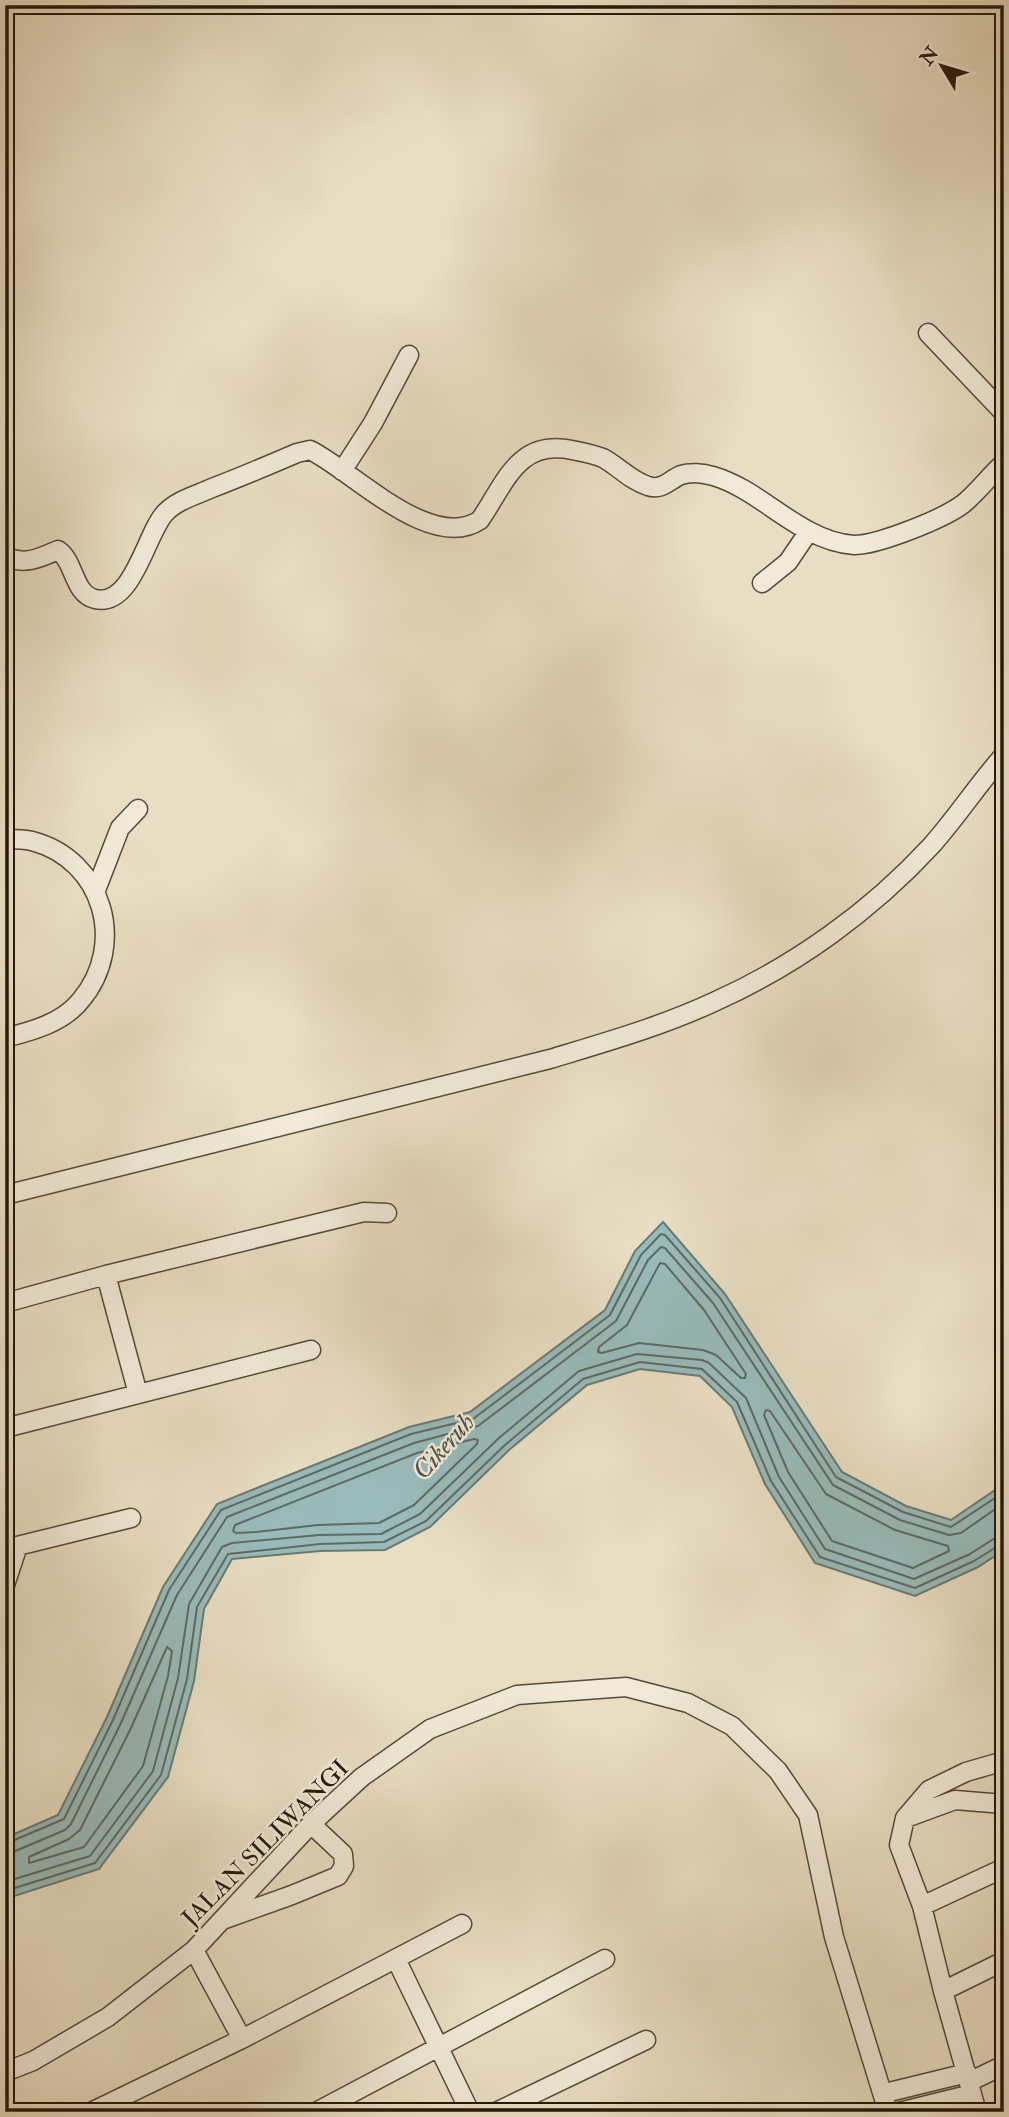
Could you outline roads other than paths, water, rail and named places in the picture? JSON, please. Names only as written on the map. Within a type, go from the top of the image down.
[{"type":"street","points":[[928,333],[1004,413]]},
{"type":"street","points":[[342,471],[373,423],[409,355]]},
{"type":"street","points":[[5,556],[12,560],[34,560],[58,550],[69,563],[80,588],[90,598],[106,599],[115,595],[132,577],[154,530],[166,512],[185,500],[310,450],[368,491],[405,512],[455,529],[470,527],[480,520],[522,459],[536,450],[549,447],[603,458],[652,488],[661,487],[680,475],[711,475],[749,493],[809,531],[832,541],[853,545],[880,539],[949,514],[975,493],[1004,463]]},
{"type":"street","points":[[762,583],[788,562],[809,531]]},
{"type":"street","points":[[5,1195],[550,1059],[633,1033],[714,1003],[765,978],[871,904],[931,845],[1004,755]]},
{"type":"street","points":[[96,890],[120,828],[138,809]]},
{"type":"street","points":[[5,839],[32,841],[57,853],[82,871],[96,890],[106,933],[97,976],[80,1002],[51,1024],[5,1038]]},
{"type":"street","points":[[5,1303],[106,1275],[364,1212],[387,1213]]},
{"type":"street","points":[[106,1275],[138,1394]]},
{"type":"street","points":[[5,1427],[311,1350]]},
{"type":"street","points":[[5,1585],[11,1548],[131,1518]]},
{"type":"street","name":"JALAN SILIWANGI","points":[[5,2072],[33,2062],[108,2017],[194,1950],[311,1824],[362,1777],[430,1729],[517,1695],[626,1687],[688,1703],[732,1726],[778,1771],[808,1815],[834,1937],[888,2112]]},
{"type":"street","points":[[977,2112],[922,1906],[899,1845],[905,1818],[929,1790],[966,1772],[1004,1761]]},
{"type":"street","points":[[905,1818],[954,1800],[1004,1804]]},
{"type":"street","points":[[222,1920],[338,1876],[344,1866],[343,1854],[311,1824]]},
{"type":"street","points":[[922,1906],[1004,1868]]},
{"type":"street","points":[[91,2112],[242,2039],[462,1924]]},
{"type":"street","points":[[194,1950],[242,2039]]},
{"type":"street","points":[[396,1959],[437,2049],[470,2112]]},
{"type":"street","points":[[316,2112],[606,1959]]},
{"type":"street","points":[[943,1991],[1004,1961]]},
{"type":"street","points":[[496,2112],[646,2040]]},
{"type":"street","points":[[899,2112],[969,2083],[1004,2065]]},
{"type":"street","points":[[884,2093],[969,2083]]},
{"type":"water","name":"Cikeruh","points":[[663,1222],[725,1294],[842,1472],[906,1506],[951,1520],[1004,1484],[1004,1550],[978,1567],[915,1596],[815,1563],[765,1484],[732,1407],[700,1376],[640,1369],[587,1385],[509,1450],[430,1527],[385,1550],[320,1551],[232,1559],[204,1609],[194,1681],[168,1777],[99,1869],[5,1899],[5,1838],[58,1815],[107,1717],[163,1587],[217,1504],[409,1427],[470,1412],[605,1310],[635,1251]]}]
